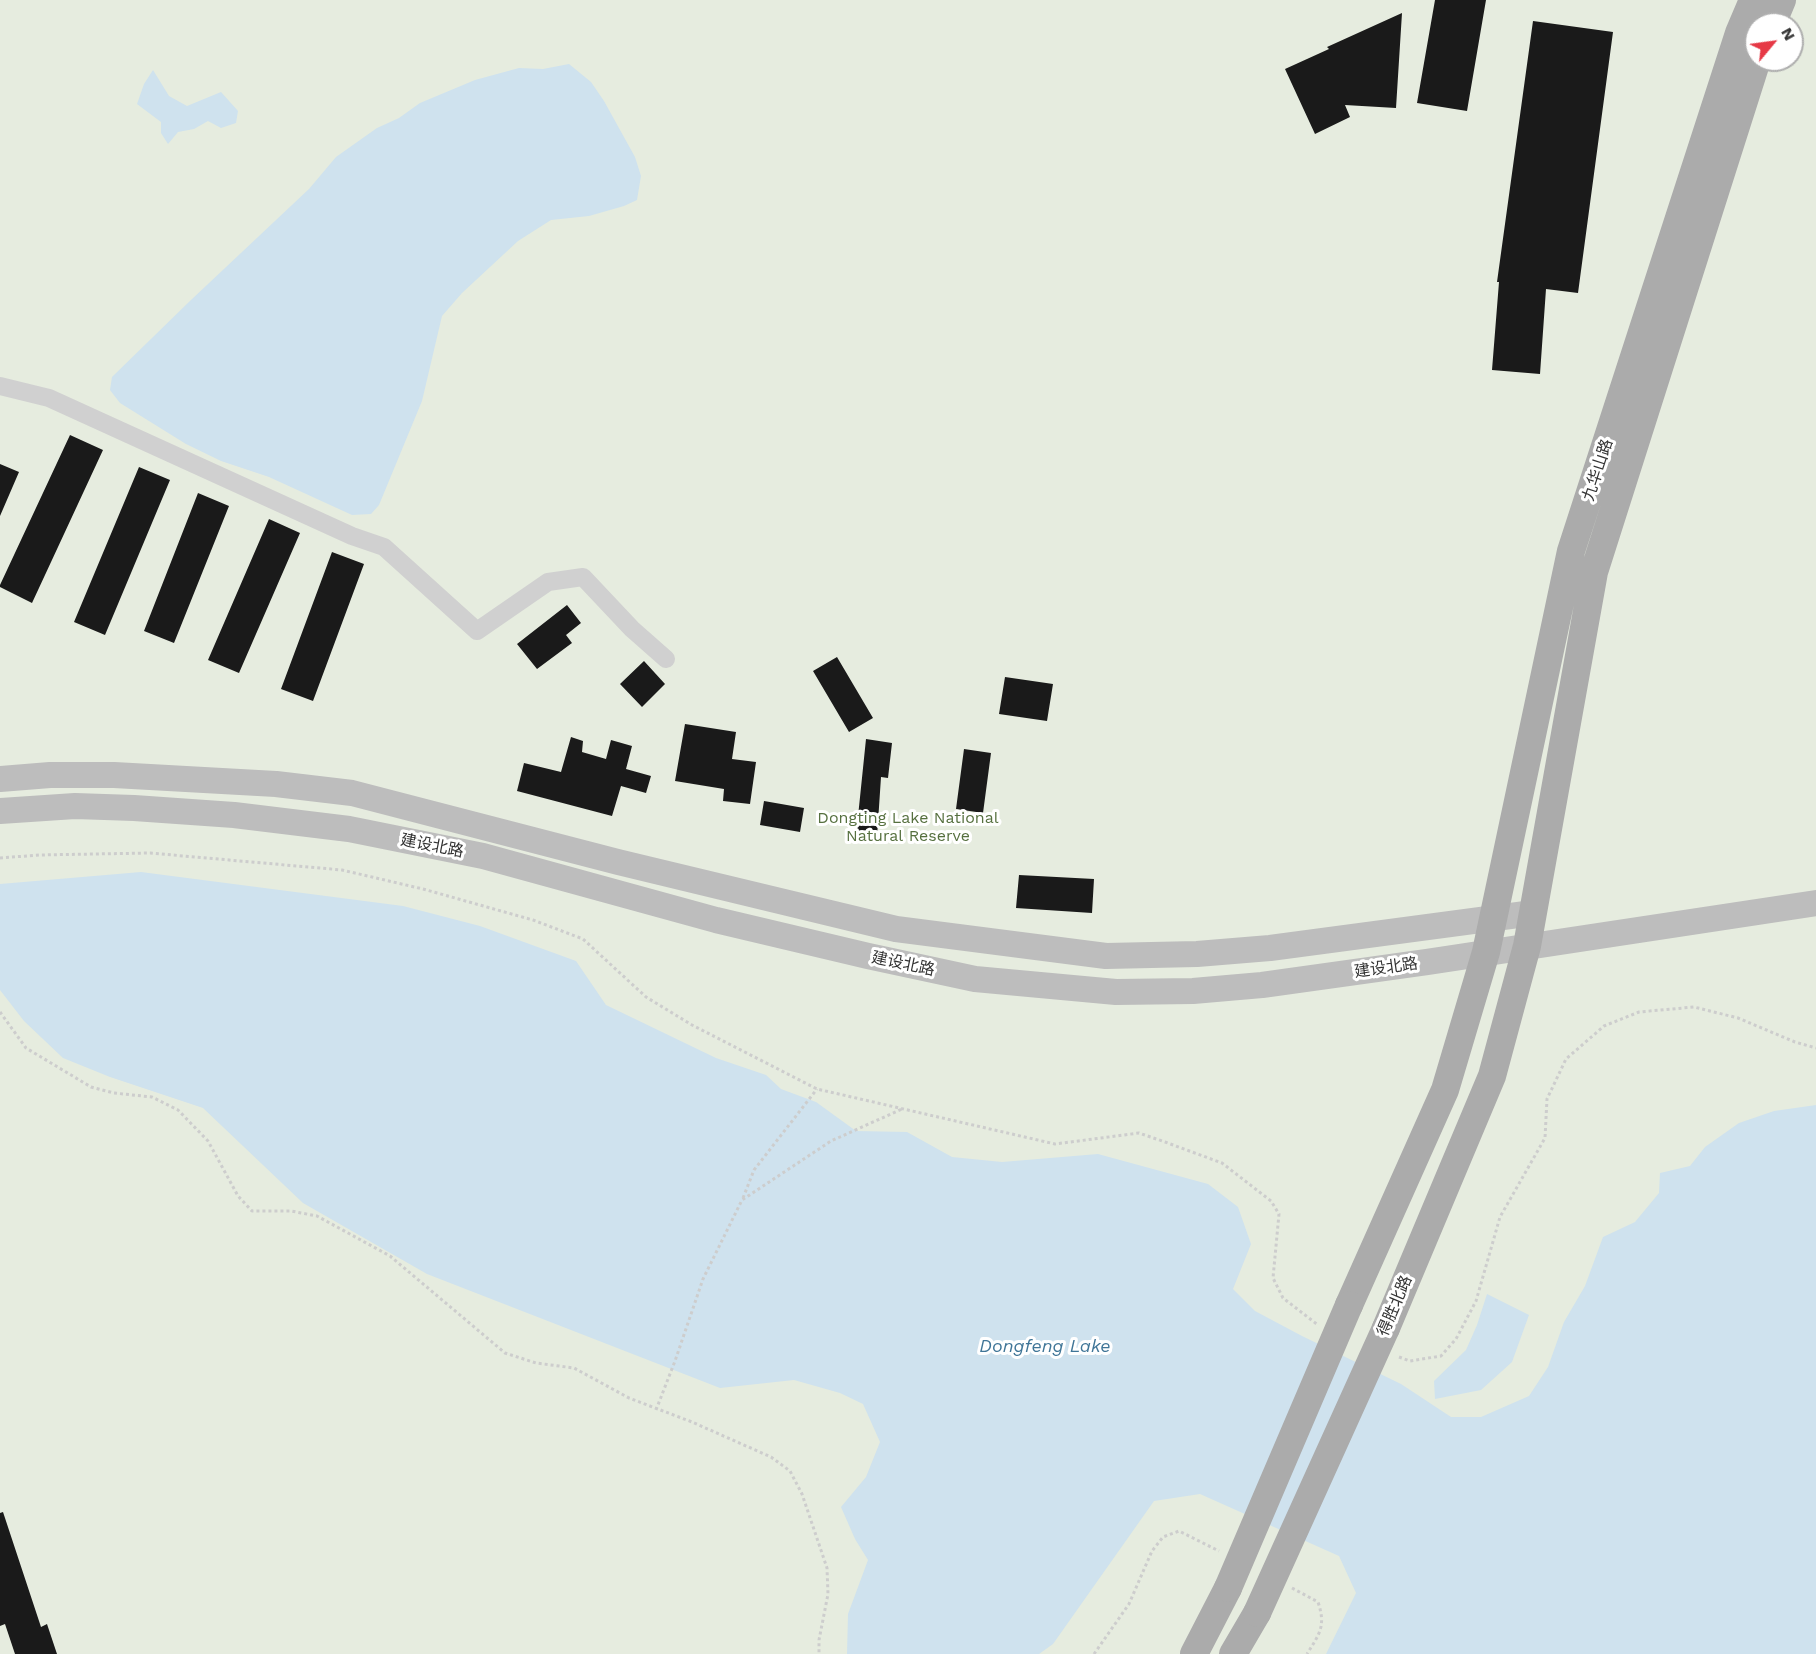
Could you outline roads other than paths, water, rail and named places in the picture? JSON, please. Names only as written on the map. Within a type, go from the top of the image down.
[{"type":"main road","name":"九华山路","points":[[1486,952],[1571,551],[1739,33],[1753,0]]},
{"type":"main road","name":"九华山路","points":[[1527,946],[1594,572],[1753,72]]},
{"type":"main road","points":[[0,779],[114,775],[276,784],[352,793],[607,860],[896,929],[1106,956],[1197,954],[1270,948],[1533,913]]},
{"type":"main road","name":"建设北路","points":[[0,811],[75,806],[134,808],[234,815],[348,829],[483,856],[716,920],[868,957],[975,979],[1116,992],[1193,991],[1262,985],[1816,903]]},
{"type":"main road","name":"得胜北路","points":[[1233,1654],[1257,1613],[1388,1340],[1492,1076],[1527,946]]},
{"type":"main road","points":[[1194,1654],[1228,1588],[1349,1305],[1445,1090],[1486,952]]},
{"type":"street","points":[[0,386],[50,398],[352,536],[384,547],[477,631],[548,582],[583,577],[632,629],[666,659]]},
{"type":"water","points":[[569,64],[591,82],[635,157],[641,176],[637,200],[589,216],[551,220],[518,241],[462,293],[442,316],[422,401],[379,505],[371,514],[352,515],[269,477],[221,461],[186,444],[120,403],[110,390],[112,377],[309,189],[336,157],[377,128],[399,118],[420,103],[475,80],[519,68],[543,69]]},
{"type":"water","points":[[153,70],[169,96],[187,106],[221,92],[238,111],[236,123],[221,128],[208,121],[194,129],[178,132],[168,144],[161,133],[161,122],[137,104],[144,84]]},
{"type":"water","name":"Dongfeng Lake","points":[[141,872],[403,906],[480,926],[576,961],[606,1005],[716,1058],[766,1075],[781,1089],[816,1102],[856,1131],[907,1132],[952,1157],[1002,1162],[1098,1154],[1208,1184],[1238,1207],[1251,1244],[1233,1289],[1255,1311],[1401,1384],[1451,1417],[1481,1417],[1529,1396],[1548,1367],[1564,1322],[1585,1286],[1603,1237],[1635,1222],[1659,1193],[1660,1173],[1690,1166],[1705,1147],[1739,1123],[1774,1111],[1816,1105],[1816,1654],[1326,1654],[1356,1593],[1339,1556],[1200,1494],[1154,1501],[1053,1644],[1039,1654],[847,1654],[848,1614],[868,1560],[855,1539],[841,1507],[866,1477],[880,1442],[863,1404],[840,1393],[794,1380],[720,1388],[427,1274],[303,1203],[203,1108],[110,1077],[63,1058],[24,1021],[0,990],[0,884]]},
{"type":"water","points":[[1487,1294],[1529,1315],[1512,1362],[1481,1390],[1435,1399],[1434,1381],[1466,1350]]},
{"type":"park label","name":"Dongting Lake National Natural Reserve","points":[[908,827]]}]
